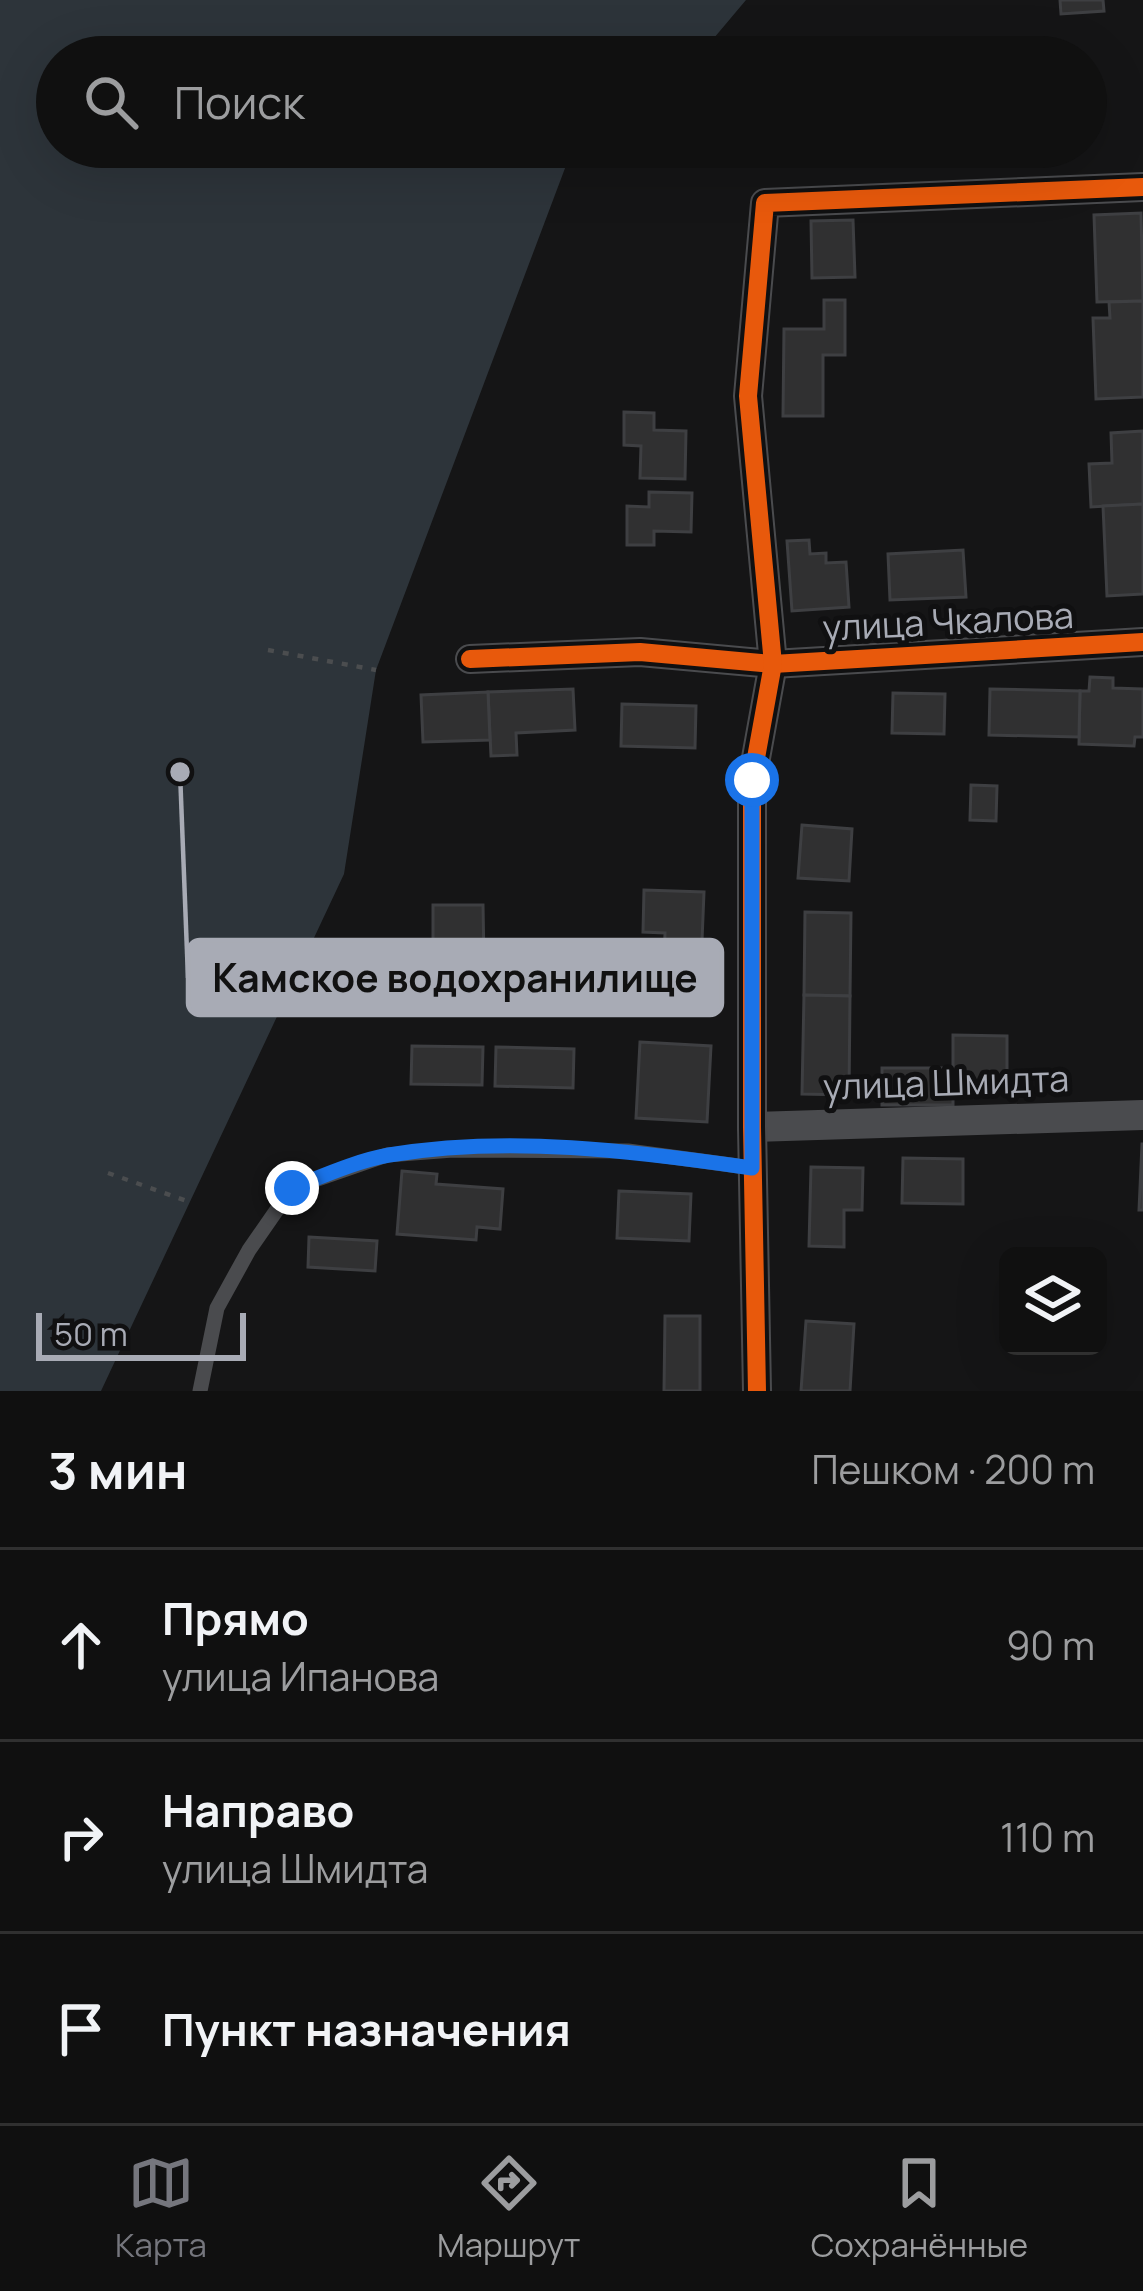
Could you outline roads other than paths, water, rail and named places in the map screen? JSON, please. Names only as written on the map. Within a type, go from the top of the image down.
[{"type":"street","points":[[757,1391],[752,780],[773,664],[748,396],[764,202],[1143,188]]},
{"type":"street","name":"улица Чкалова","points":[[470,659],[640,652],[773,664],[1143,642]]},
{"type":"street","name":"улица Шмидта","points":[[752,1127],[1143,1115]]},
{"type":"lane","points":[[200,1391],[217,1307],[292,1188],[387,1155],[453,1150],[628,1150],[752,1168]]},
{"type":"place","name":"Камское водохранилище","points":[[180,772]]}]
